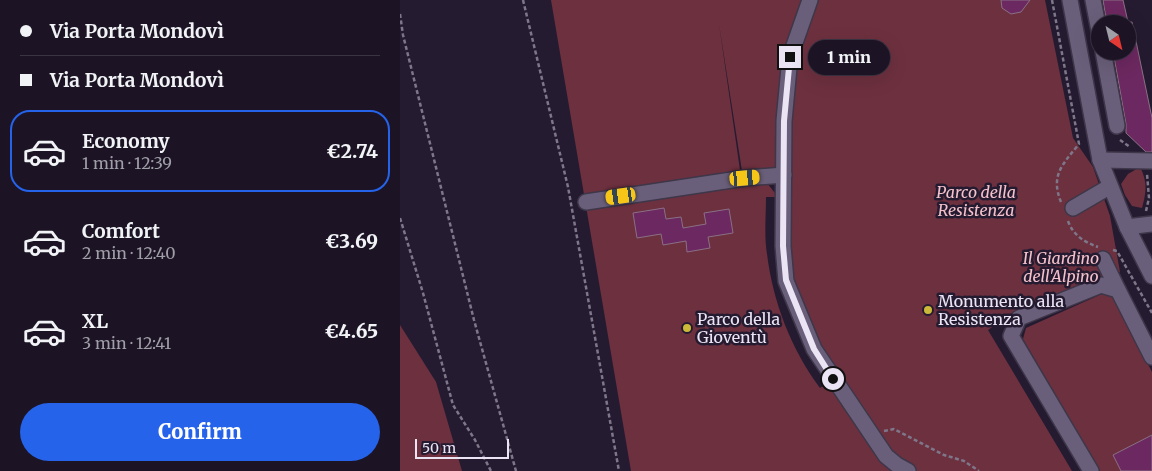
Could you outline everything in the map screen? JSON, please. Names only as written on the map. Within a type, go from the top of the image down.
[{"type":"street","points":[[810,0],[790,57],[784,121],[783,246],[786,280],[814,349],[870,435],[886,456],[896,465],[908,471]]},
{"type":"street","points":[[1070,0],[1100,160],[1127,227],[1152,276]]},
{"type":"street","points":[[1093,0],[1096,15]]},
{"type":"street","points":[[1105,60],[1117,126]]},
{"type":"street","points":[[1100,160],[1152,161]]},
{"type":"street","points":[[586,202],[745,178],[784,175]]},
{"type":"street","points":[[1067,210],[1110,187]]},
{"type":"street","points":[[1127,227],[1152,224]]},
{"type":"street","points":[[1106,252],[1118,290],[1152,357]]},
{"type":"street","points":[[1091,471],[1011,336],[1019,318],[1101,285],[1118,290]]},
{"type":"path","points":[[523,0],[568,187],[618,471]]},
{"type":"path","points":[[1052,0],[1079,144],[1056,175],[1057,192],[1067,210],[1070,228],[1079,238],[1106,252],[1117,251],[1152,314]]},
{"type":"path","points":[[400,14],[474,320],[516,471]]},
{"type":"path","points":[[400,218],[423,293],[453,405],[475,440],[491,471]]},
{"type":"path","points":[[870,435],[894,429],[944,455],[964,460],[979,471]]},
{"type":"path","points":[[613,471],[618,465]]},
{"type":"green space","points":[[551,0],[1045,0],[1073,138],[1093,167],[1110,216],[1120,272],[1019,315],[1015,311],[988,330],[1072,471],[631,471]],"holes":[[[719,24],[742,171],[790,166],[790,246],[793,281],[820,345],[828,383],[820,388],[792,341],[779,307],[770,272],[766,240],[766,197],[778,197],[767,183],[742,184]]]},
{"type":"green space","points":[[1140,167],[1146,188],[1142,208],[1132,206],[1121,184],[1128,174]]},
{"type":"green space","points":[[1104,293],[1114,297],[1152,372],[1152,471],[1100,471],[1023,339],[1026,328]]},
{"type":"green space","points":[[400,325],[436,382],[462,471],[400,471]]},
{"type":"building","points":[[1001,0],[1030,0],[1021,12],[1011,14],[1002,8]]},
{"type":"building","points":[[1103,0],[1123,0],[1126,15],[1106,15]]},
{"type":"building","points":[[1136,41],[1152,118],[1152,152],[1146,152],[1126,133],[1115,60],[1136,60]]},
{"type":"building","points":[[664,208],[666,219],[681,217],[683,228],[706,224],[704,213],[729,209],[733,233],[708,237],[710,248],[687,252],[686,241],[663,245],[661,234],[637,238],[633,213]]},
{"type":"building","points":[[1152,435],[1152,471],[1121,471],[1113,455]]},
{"type":"place","name":"Monumento alla Resistenza","points":[[928,310]]},
{"type":"place","name":"Parco della Gioventù","points":[[687,328]]},
{"type":"route","points":[[790,57],[784,121],[783,246],[786,280],[814,349],[833,379]]},
{"type":"park label","name":"Parco della Resistenza","points":[[976,201]]},
{"type":"park label","name":"Il Giardino dell'Alpino","points":[[1061,267]]}]
